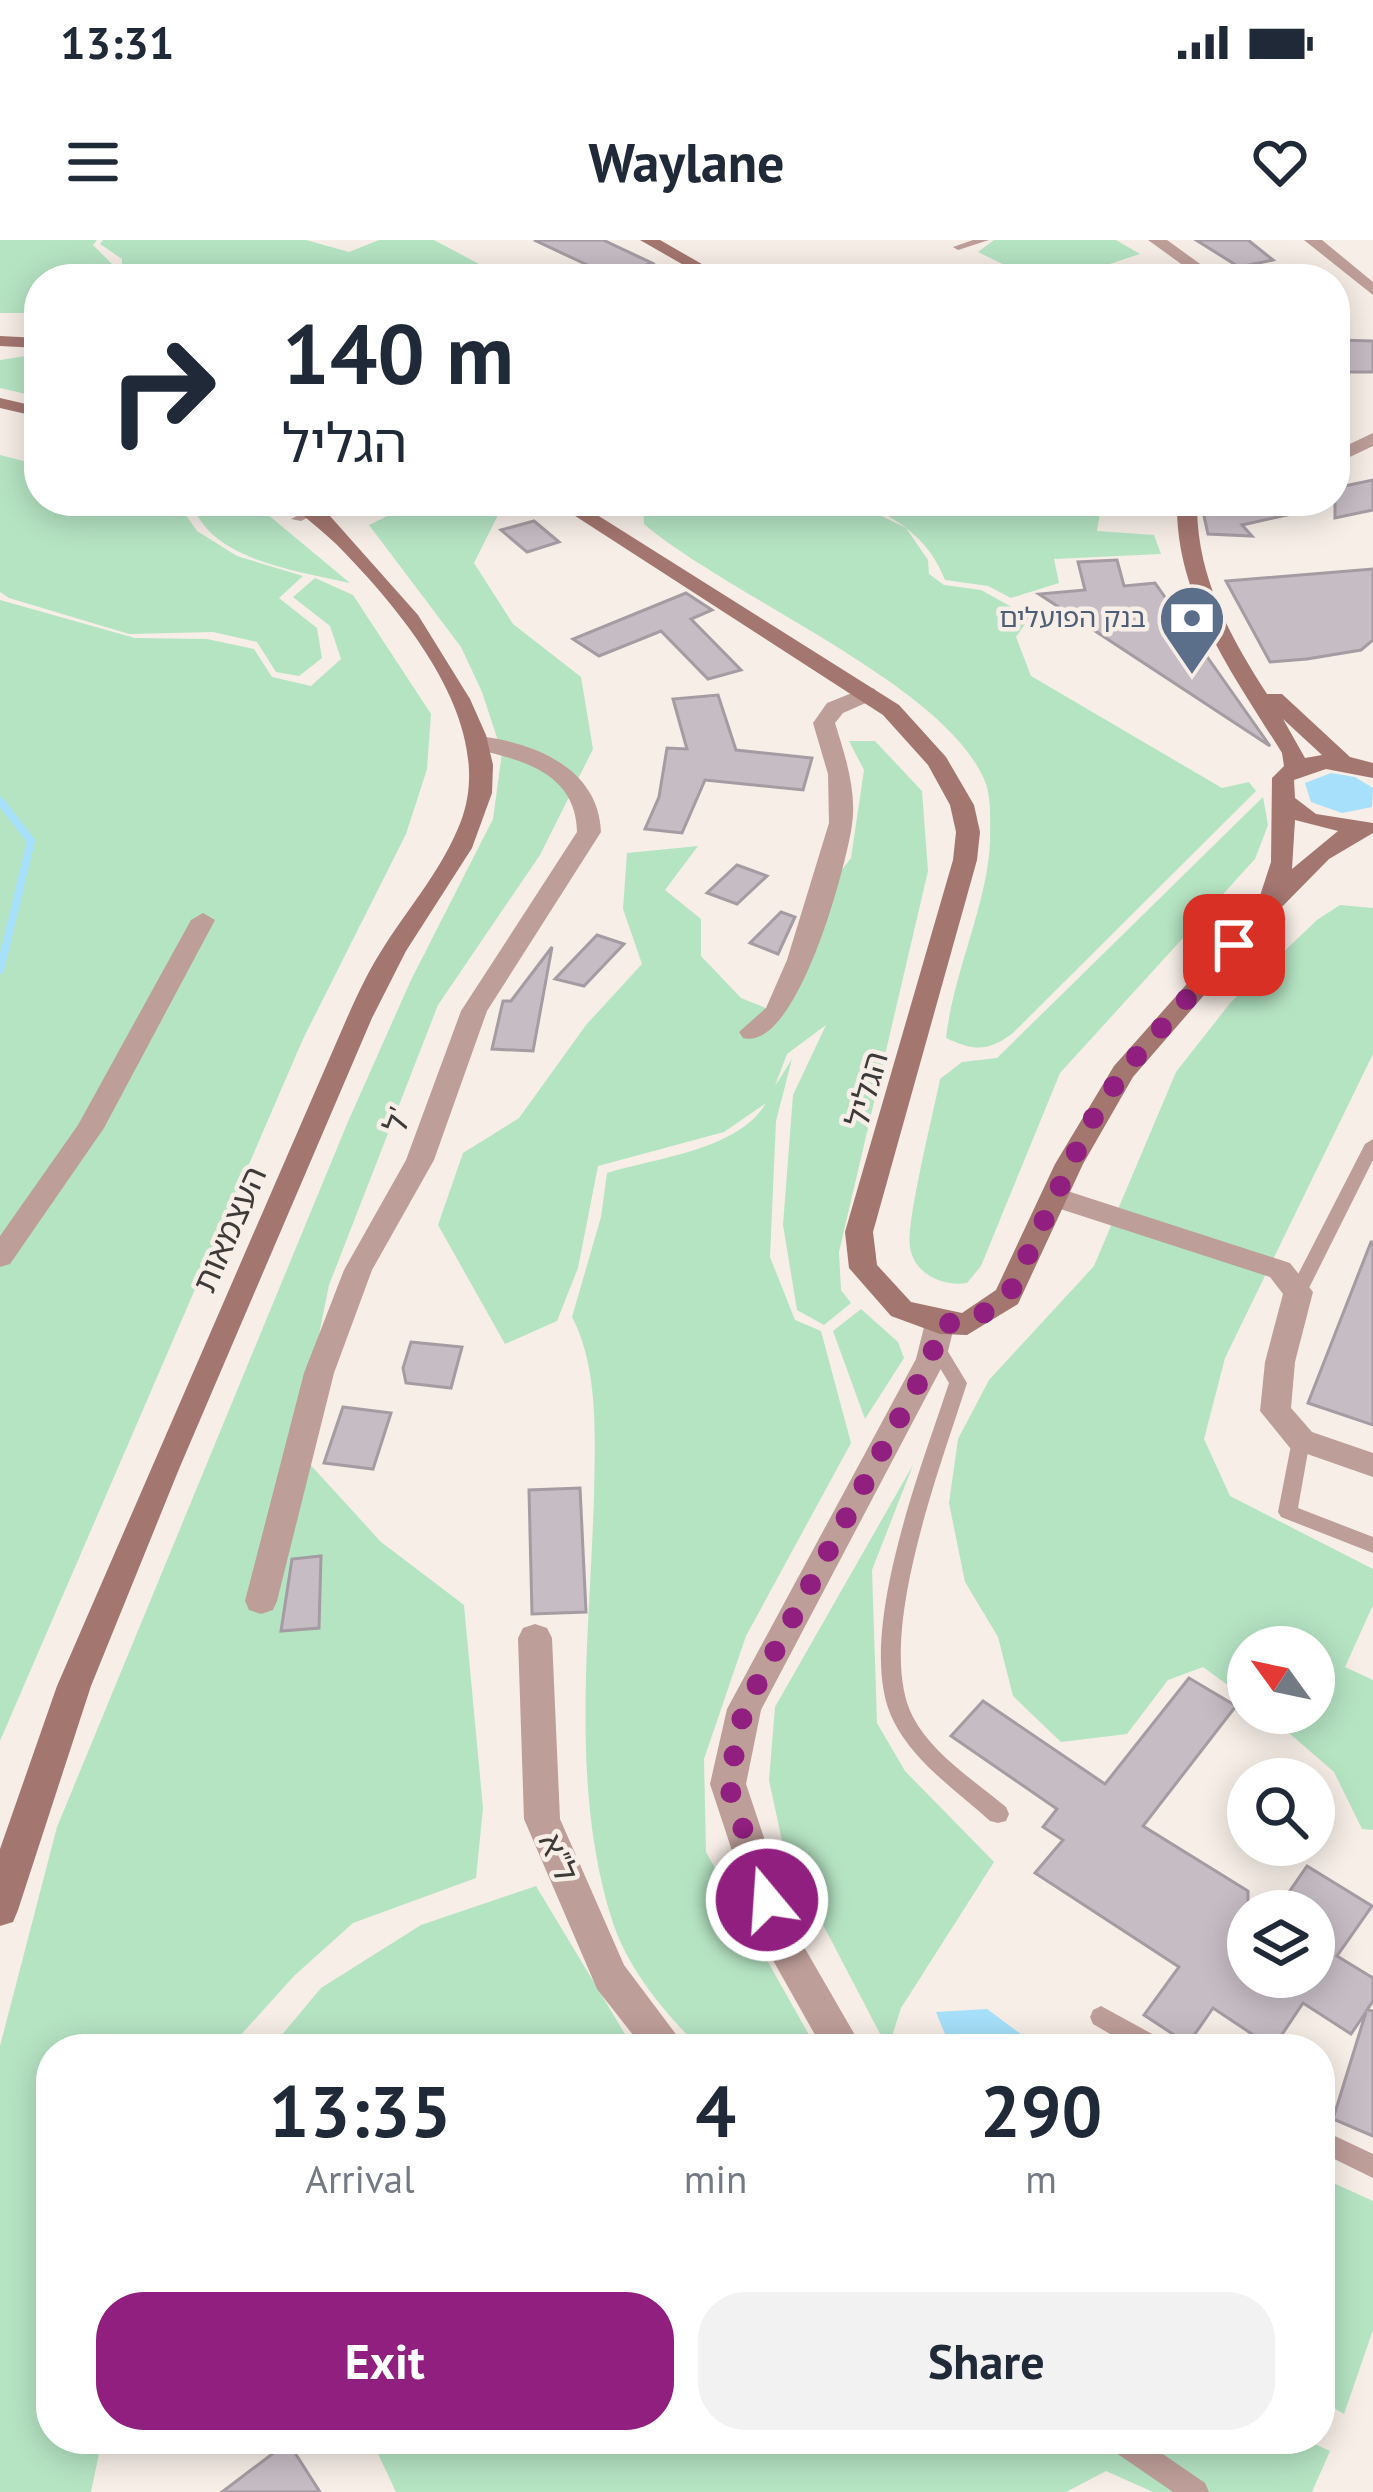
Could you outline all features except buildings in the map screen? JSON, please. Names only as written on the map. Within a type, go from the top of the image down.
[{"type":"street","points":[[648,240],[692,264]]},
{"type":"street","points":[[1156,240],[1191,264]]},
{"type":"street","points":[[1312,240],[1341,264]]},
{"type":"street","name":"העצמאות","points":[[0,1910],[61,1722],[167,1459],[382,971],[468,830],[482,768],[478,742],[437,657],[396,601],[319,516]]},
{"type":"street","name":"הגליל","points":[[586,516],[891,710],[938,762],[962,805],[968,832],[965,860],[859,1232],[862,1268],[902,1309],[937,1334]]},
{"type":"street","points":[[1185,516],[1183,532],[1194,572],[1293,753],[1295,769]]},
{"type":"street","points":[[1244,670],[1360,763]]},
{"type":"street","points":[[752,1032],[777,1012],[800,960],[841,823],[839,774],[824,723],[836,708],[866,694]]},
{"type":"street","name":"ל'","points":[[261,1601],[319,1373],[358,1270],[420,1160],[474,1011],[590,832],[591,820],[582,799],[560,773],[517,747],[478,742]]},
{"type":"street","points":[[1262,913],[1282,862],[1282,780],[1295,769],[1360,763]]},
{"type":"street","points":[[1283,800],[1309,820],[1365,827]]},
{"type":"street","points":[[835,2034],[780,1939],[728,1784],[744,1709],[937,1334],[967,1324],[1008,1297],[1089,1125],[1123,1072],[1262,913],[1322,854],[1365,827]]},
{"type":"street","points":[[0,1258],[91,1128],[203,920]]},
{"type":"street","points":[[1055,1197],[1280,1270],[1298,1292],[1280,1362],[1274,1411],[1301,1440],[1373,1465]]},
{"type":"street","name":"ל\"א","points":[[535,1637],[542,1819],[610,1977],[656,2034]]},
{"type":"lane","points":[[958,247],[983,240]]},
{"type":"lane","points":[[1298,1292],[1373,1144]]},
{"type":"lane","points":[[937,1334],[958,1384],[910,1540],[888,1649],[900,1714],[936,1758],[998,1814]]},
{"type":"lane","points":[[1301,1440],[1288,1511],[1373,1545]]},
{"type":"lane","points":[[1102,2017],[1131,2034]]},
{"type":"lane","points":[[1335,2147],[1373,2166]]},
{"type":"lane","points":[[1140,2454],[1196,2492]]},
{"type":"green space","points":[[0,240],[97,240],[93,245],[112,264],[24,264],[24,313],[0,313]]},
{"type":"green space","points":[[103,240],[306,240],[349,252],[379,240],[434,240],[479,264],[122,264],[122,259],[100,244]]},
{"type":"green space","points":[[994,240],[1116,240],[1140,254],[1109,264],[1002,264],[978,252]]},
{"type":"green space","points":[[24,356],[24,394],[0,388],[0,360]]},
{"type":"green space","points":[[0,455],[24,461],[24,516],[186,516],[197,531],[237,556],[303,576],[279,598],[317,628],[322,658],[299,676],[276,672],[257,642],[213,632],[129,634],[0,592]]},
{"type":"green space","points":[[197,516],[269,516],[350,583],[275,566],[238,552]]},
{"type":"green space","points":[[387,516],[498,516],[474,563],[513,624],[581,677],[593,749],[540,855],[438,1005],[329,1285],[296,1449],[381,1542],[464,1605],[483,1808],[476,1878],[353,1923],[294,1976],[242,2034],[36,2034],[36,2454],[99,2454],[91,2492],[0,2492],[0,2046],[57,1827],[347,1124],[411,980],[493,819],[502,753],[482,692],[461,647],[369,525]]},
{"type":"green space","points":[[644,516],[882,516],[906,528],[928,560],[929,574],[944,585],[981,590],[1030,617],[1016,637],[1031,676],[1222,788],[1249,782],[1256,791],[1013,1033],[981,1047],[946,1038],[988,865],[990,810],[984,779],[961,743],[881,675],[644,524]]},
{"type":"green space","points":[[1099,516],[1097,531],[1154,535],[1161,554],[1054,559],[1059,583],[1011,598],[988,586],[945,580],[931,553],[890,517]]},
{"type":"green space","points":[[315,578],[353,595],[431,714],[427,769],[406,834],[303,1039],[0,1741],[0,600],[135,638],[207,639],[254,649],[272,677],[311,686],[341,659],[330,626],[293,597]]},
{"type":"green space","points":[[849,741],[875,741],[922,791],[928,871],[839,1252],[841,1290],[851,1303],[824,1325],[797,1310],[783,1225],[793,1095],[826,1025],[787,1054],[775,1086],[792,1059],[776,1121],[770,1257],[795,1320],[821,1331],[851,1443],[746,1636],[704,1759],[706,1852],[809,2034],[687,2034],[629,1958],[599,1872],[591,1819],[586,1711],[594,1404],[587,1358],[572,1317],[601,1217],[607,1173],[716,1142],[737,1132],[766,1103],[724,1132],[598,1166],[578,1268],[557,1321],[505,1344],[438,1225],[463,1153],[519,1118],[586,1025],[642,964],[623,909],[627,853],[698,846],[665,890],[701,919],[701,956],[741,998],[768,1009],[825,892],[851,858],[864,770]]},
{"type":"green space","points":[[1263,797],[1268,825],[1255,859],[1060,1073],[981,1266],[967,1283],[931,1277],[917,1265],[910,1234],[940,1079],[962,1062],[997,1058]]},
{"type":"green space","points":[[1340,905],[1373,908],[1373,1054],[1225,1358],[1204,1439],[1230,1496],[1373,1569],[1373,1605],[1345,1667],[1373,1680],[1373,1830],[1362,1829],[1335,1774],[1335,1758],[1318,1758],[1290,1734],[1335,1734],[1335,1626],[1227,1626],[1227,1685],[1203,1667],[1168,1680],[1127,1734],[1061,1742],[1013,1696],[998,1637],[965,1582],[949,1503],[958,1439],[989,1380],[1094,1266],[1176,1072],[1231,1002],[1317,920]]},
{"type":"green space","points":[[861,1309],[898,1342],[904,1358],[865,1419],[833,1331]]},
{"type":"green space","points":[[913,1465],[872,1570],[877,1723],[905,1771],[994,1862],[901,2008],[893,2034],[880,2034],[784,1850],[769,1780],[775,1707]]},
{"type":"green space","points":[[536,1886],[625,2034],[283,2034],[321,1988],[421,1925]]},
{"type":"green space","points":[[1335,2184],[1373,2201],[1373,2330],[1344,2414],[1335,2409]]},
{"type":"green space","points":[[378,2454],[1329,2454],[1312,2492],[1153,2492],[1106,2471],[1066,2492],[396,2492]]},
{"type":"water","points":[[1331,773],[1355,777],[1373,788],[1372,807],[1342,813],[1311,802],[1305,783]]},
{"type":"water","points":[[987,2009],[1021,2034],[945,2034],[936,2012]]},
{"type":"waterway","points":[[0,801],[31,841],[0,970]]},
{"type":"place","name":"בנק הפועלים","points":[[1192,677]]},
{"type":"route","points":[[767,1900],[728,1784],[744,1709],[931,1359],[940,1323],[967,1324],[1008,1297],[1069,1164],[1123,1072],[1234,945]]}]
